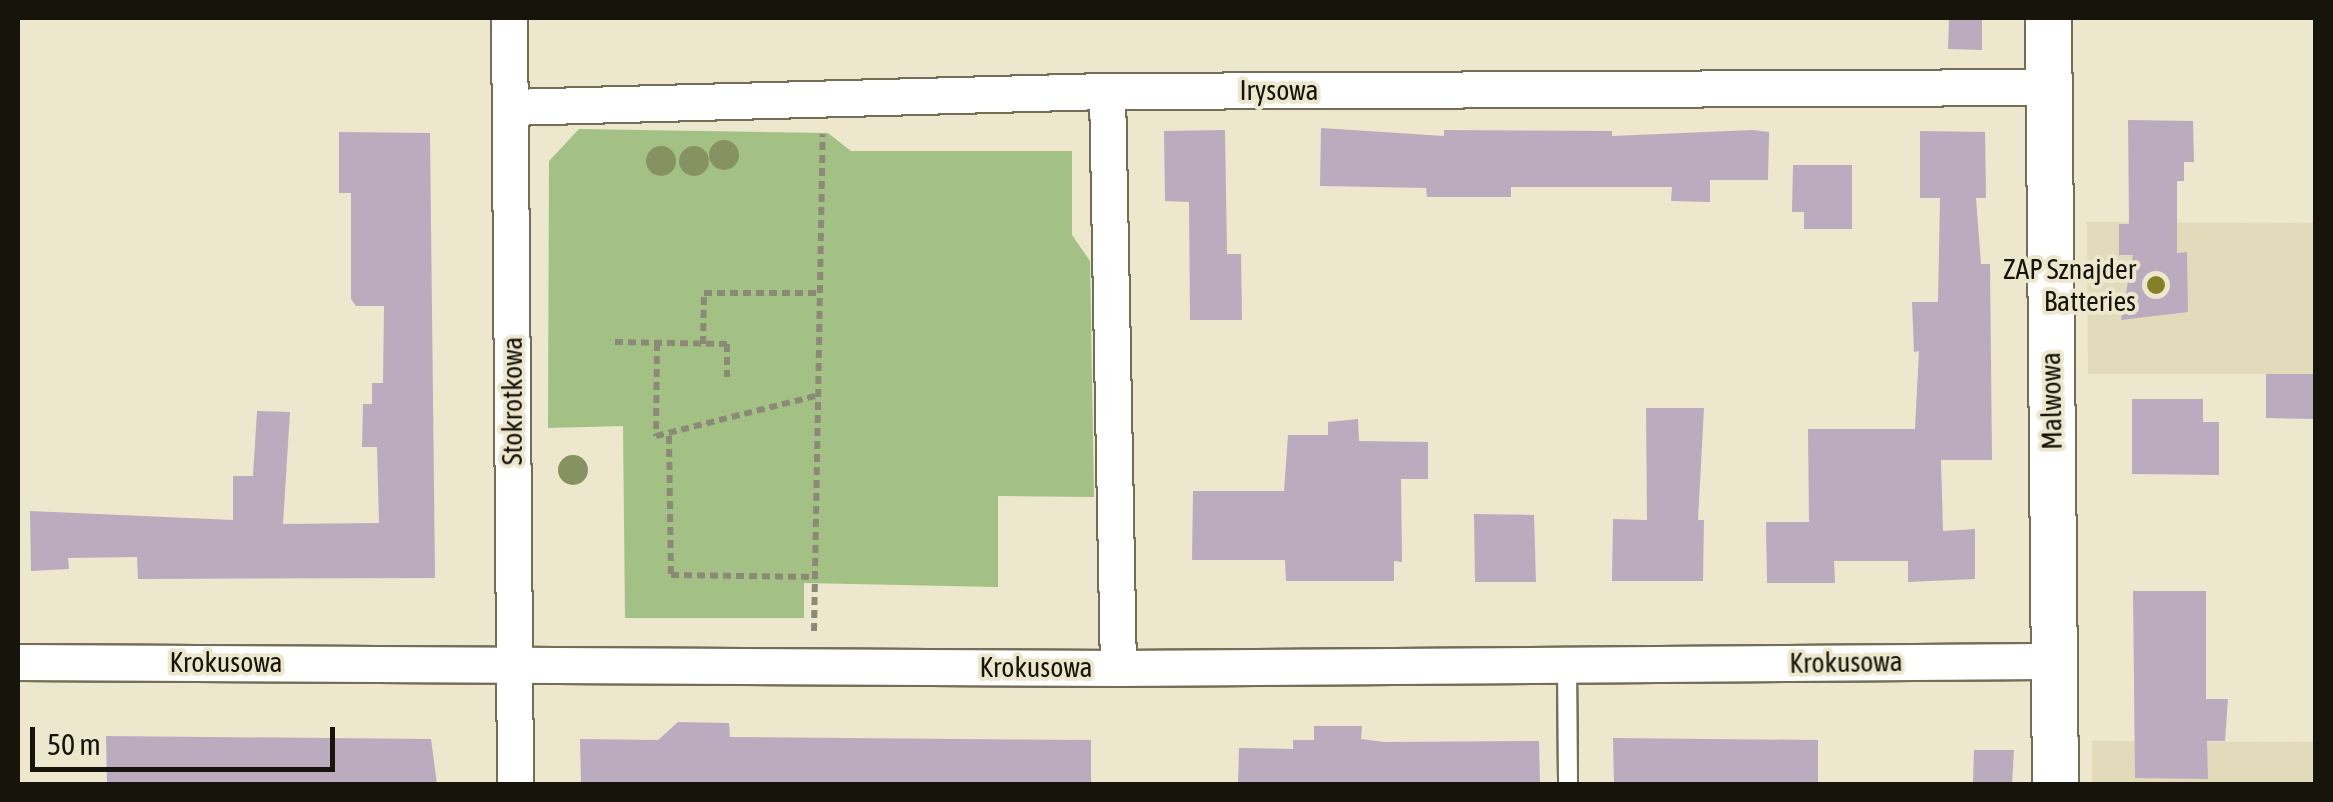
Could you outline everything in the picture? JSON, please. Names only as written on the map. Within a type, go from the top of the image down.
[{"type":"street","name":"Stokrotkowa","points":[[509,18],[515,784]]},
{"type":"street","name":"Malwowa","points":[[2048,18],[2054,784]]},
{"type":"street","name":"Irysowa","points":[[510,106],[1106,91],[2048,87]]},
{"type":"street","points":[[1106,91],[1118,668]]},
{"type":"street","name":"Krokusowa","points":[[18,662],[1118,668],[2054,661]]},
{"type":"lane","points":[[1567,666],[1568,784]]},
{"type":"path","points":[[814,666],[823,98]]},
{"type":"path","points":[[703,344],[704,293],[820,293]]},
{"type":"path","points":[[615,342],[726,344],[726,377]]},
{"type":"path","points":[[657,343],[656,436],[669,436],[819,395]]},
{"type":"path","points":[[669,436],[672,574],[815,578]]},
{"type":"shaded area","points":[[2087,222],[2315,223],[2315,374],[2088,374]]},
{"type":"shaded area","points":[[2092,741],[2315,742],[2315,784],[2092,784]]},
{"type":"green space","points":[[579,129],[828,133],[851,151],[1072,151],[1072,235],[1090,261],[1094,497],[998,496],[998,587],[804,583],[804,618],[625,618],[623,426],[548,428],[549,161]]},
{"type":"building","points":[[1949,18],[1982,18],[1982,50],[1948,49]]},
{"type":"building","points":[[2128,120],[2193,121],[2194,162],[2184,162],[2184,181],[2177,181],[2177,253],[2187,252],[2188,312],[2121,320],[2133,255],[2119,255],[2119,224],[2129,224]]},
{"type":"building","points":[[1321,128],[1444,136],[1444,130],[1612,131],[1612,136],[1753,130],[1769,132],[1768,180],[1710,180],[1710,202],[1671,201],[1672,187],[1511,187],[1511,197],[1427,197],[1426,188],[1320,186]]},
{"type":"building","points":[[1225,130],[1227,254],[1241,254],[1242,320],[1190,320],[1189,202],[1165,201],[1164,131]]},
{"type":"building","points":[[1920,131],[1985,132],[1986,198],[1976,198],[1981,264],[1990,264],[1992,460],[1941,460],[1943,531],[1975,529],[1975,579],[1908,582],[1908,561],[1834,561],[1835,583],[1767,583],[1766,522],[1809,522],[1808,429],[1915,429],[1919,351],[1914,352],[1912,302],[1938,302],[1940,198],[1920,198]]},
{"type":"building","points":[[339,132],[430,133],[435,578],[138,579],[137,557],[68,558],[69,569],[31,571],[30,511],[233,520],[233,476],[253,476],[257,411],[290,412],[283,524],[379,523],[377,447],[362,447],[363,404],[372,404],[372,383],[383,383],[384,306],[356,306],[351,299],[351,193],[339,193]]},
{"type":"building","points":[[1793,165],[1852,165],[1852,229],[1804,229],[1804,212],[1792,212]]},
{"type":"building","points":[[2266,374],[2316,374],[2316,419],[2266,418]]},
{"type":"building","points":[[2132,399],[2203,399],[2203,422],[2219,422],[2219,475],[2132,474]]},
{"type":"building","points":[[1646,408],[1704,408],[1698,520],[1704,520],[1703,581],[1612,581],[1613,519],[1647,520]]},
{"type":"building","points":[[1358,419],[1359,441],[1428,442],[1428,479],[1401,479],[1402,562],[1394,561],[1394,581],[1286,581],[1285,560],[1192,560],[1193,491],[1284,491],[1288,435],[1328,435],[1328,422]]},
{"type":"building","points":[[1474,514],[1534,515],[1536,582],[1475,582]]},
{"type":"building","points":[[2133,591],[2206,591],[2206,699],[2228,699],[2225,741],[2207,741],[2208,779],[2135,778]]},
{"type":"building","points":[[678,722],[729,723],[730,737],[1091,740],[1091,784],[581,784],[580,739],[658,740]]},
{"type":"building","points":[[1314,726],[1362,726],[1361,739],[1384,742],[1539,741],[1540,783],[1238,784],[1239,748],[1293,749],[1293,740],[1314,740]]},
{"type":"building","points":[[106,736],[431,739],[437,784],[107,784]]},
{"type":"building","points":[[1613,738],[1818,740],[1818,784],[1614,784]]},
{"type":"building","points":[[1974,750],[2014,750],[2012,784],[1973,784]]},
{"type":"place","name":"ZAP Sznajder Batteries","points":[[2156,285]]}]
